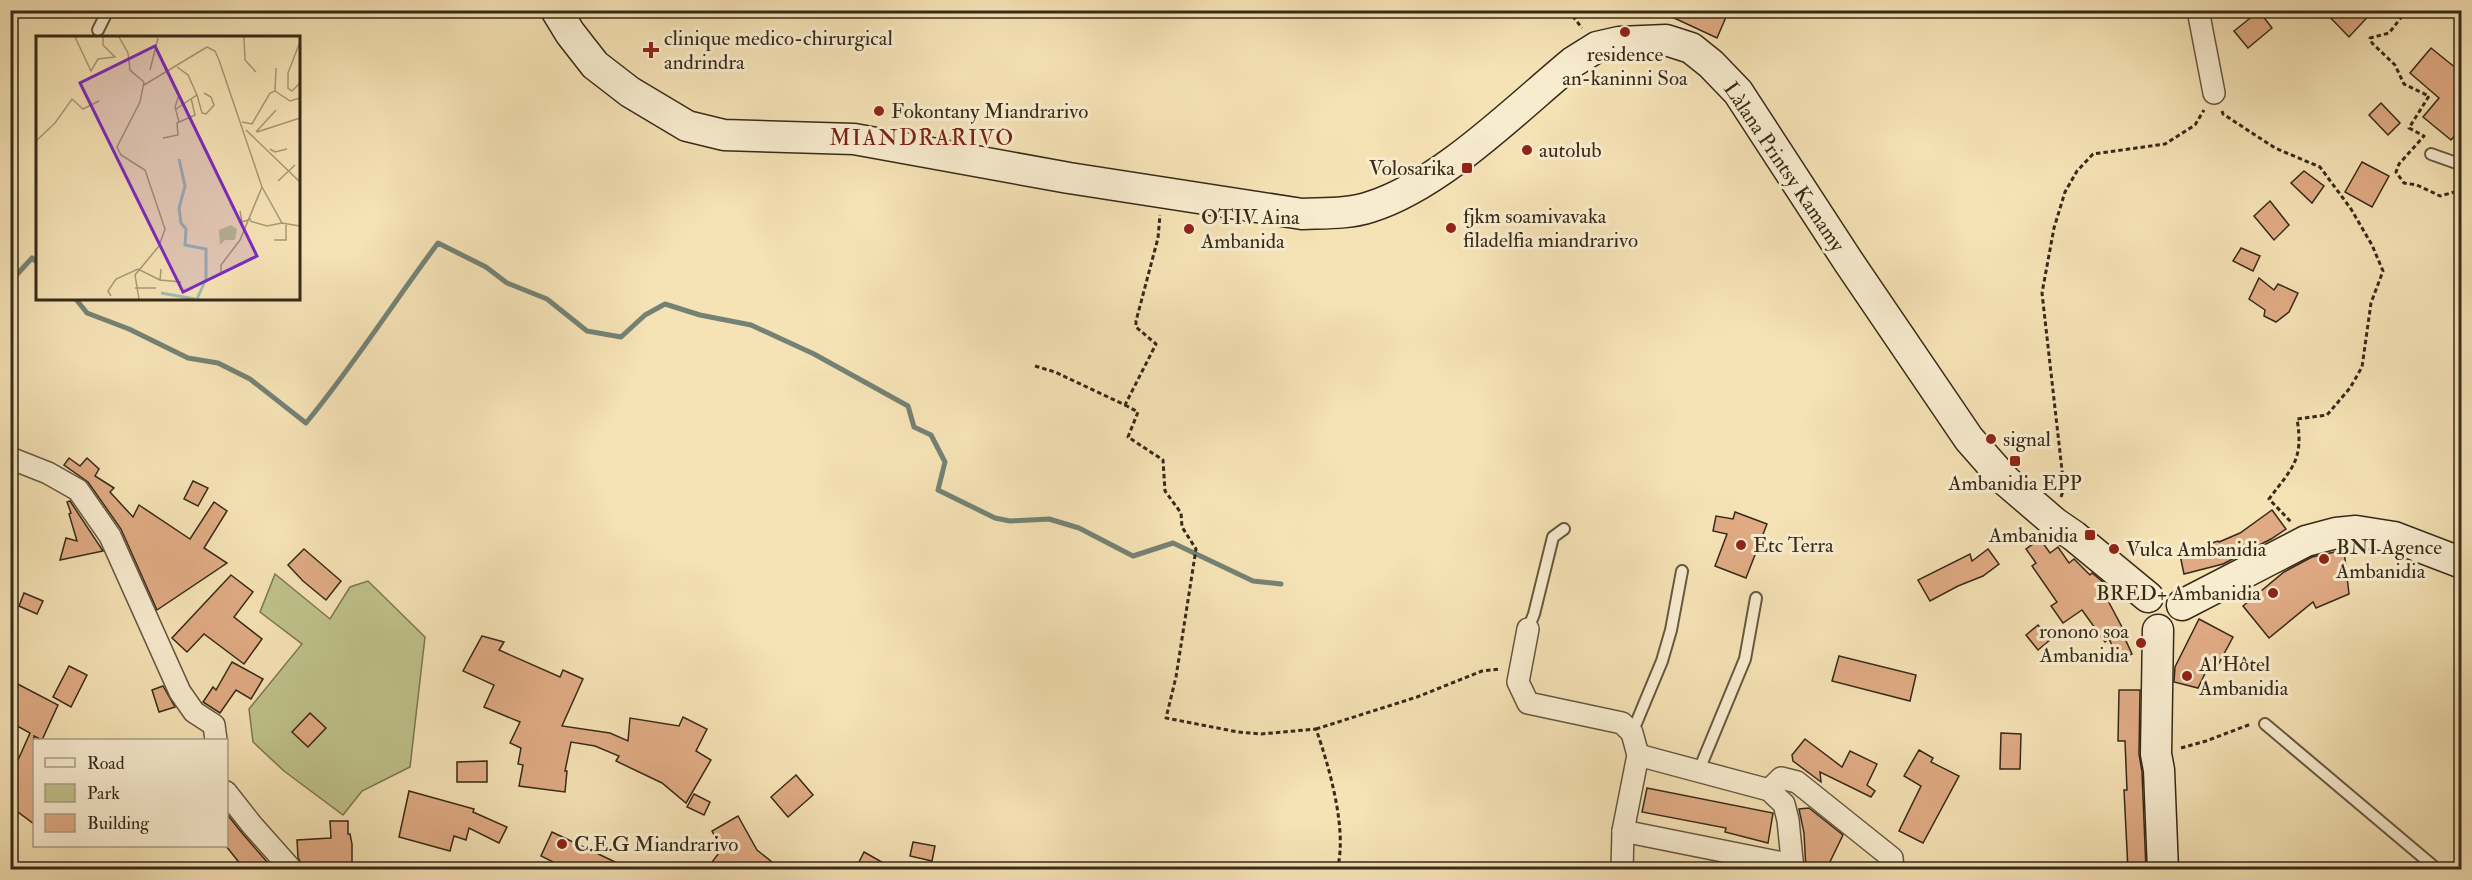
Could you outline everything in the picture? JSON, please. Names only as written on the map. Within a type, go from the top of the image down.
[{"type":"street","name":"Làlana Printsy Kamamy","points":[[556,10],[570,33],[595,65],[630,92],[687,126],[724,135],[854,140],[1302,214],[1336,213],[1368,208],[1395,198],[1432,177],[1573,62],[1597,47],[1619,42],[1666,40],[1691,48],[1711,63],[1738,92],[1848,261],[1969,438],[2006,481],[2148,597]]},
{"type":"street","points":[[2198,10],[2214,93]]},
{"type":"street","points":[[10,458],[48,473],[78,489],[110,536],[180,692],[194,712],[214,725],[216,739]]},
{"type":"street","points":[[2182,605],[2306,541],[2336,533],[2356,531],[2394,537],[2462,563]]},
{"type":"street","points":[[2165,590],[2174,594],[2182,605],[2183,614],[2176,626],[2167,630],[2158,630],[2144,619],[2143,610],[2148,597],[2158,591],[2165,590]]},
{"type":"street","points":[[1528,629],[1518,682],[1528,703],[1622,723],[1632,733],[1638,755],[1623,831],[1622,870]]},
{"type":"street","points":[[2158,630],[2156,754],[2159,771],[2163,870]]},
{"type":"street","points":[[1623,831],[1793,867],[1784,804],[1769,790],[1638,755]]},
{"type":"street","points":[[1769,790],[1781,778],[1797,782],[1892,858],[1893,870]]},
{"type":"street","points":[[228,795],[292,870]]},
{"type":"lane","points":[[98,30],[108,10]]},
{"type":"lane","points":[[2431,154],[2462,165]]},
{"type":"lane","points":[[1528,629],[1534,614],[1553,537],[1564,529]]},
{"type":"lane","points":[[1632,733],[1662,661],[1671,630],[1682,571]]},
{"type":"lane","points":[[1699,770],[1745,659],[1756,598]]},
{"type":"lane","points":[[2265,724],[2438,870]]},
{"type":"path","points":[[2408,10],[2389,33],[2370,38],[2372,43],[2395,65],[2404,84],[2429,96],[2409,128],[2424,136],[2399,165],[2396,172],[2404,183],[2417,185],[2440,196],[2462,190]]},
{"type":"path","points":[[2055,523],[2064,488],[2042,293],[2054,228],[2066,192],[2077,171],[2094,154],[2165,144],[2195,125],[2214,93]]},
{"type":"path","points":[[2214,93],[2223,114],[2276,148],[2320,167],[2351,209],[2372,244],[2383,271],[2371,303],[2362,367],[2350,388],[2327,415],[2296,419],[2300,436],[2298,458],[2269,499],[2285,512],[2306,541]]},
{"type":"path","points":[[1125,405],[1156,344],[1136,327],[1136,321],[1158,238],[1162,192]]},
{"type":"path","points":[[1035,366],[1055,372],[1138,412],[1128,437],[1163,460],[1165,491],[1181,513],[1182,527],[1196,549],[1176,676],[1166,718],[1238,732],[1261,734],[1316,729],[1417,697],[1482,671],[1521,666]]},
{"type":"path","points":[[2156,754],[2206,741],[2249,724],[2265,724]]},
{"type":"path","points":[[1316,729],[1325,754],[1339,818],[1340,859],[1337,870]]},
{"type":"path","points":[[685,870],[690,863]]},
{"type":"green space","points":[[275,574],[330,619],[350,587],[368,581],[425,637],[410,767],[362,791],[343,815],[284,771],[253,742],[249,709],[302,644],[260,612]]},
{"type":"building","points":[[1657,10],[1729,10],[1717,38]]},
{"type":"building","points":[[2323,10],[2374,10],[2349,37]]},
{"type":"building","points":[[2259,11],[2272,28],[2248,48],[2234,31]]},
{"type":"building","points":[[2431,48],[2462,73],[2462,127],[2451,140],[2423,117],[2439,98],[2410,73]]},
{"type":"building","points":[[2381,103],[2400,123],[2388,135],[2369,115]]},
{"type":"building","points":[[2362,162],[2389,176],[2372,207],[2345,192]]},
{"type":"building","points":[[2304,171],[2324,186],[2312,203],[2291,183]]},
{"type":"building","points":[[2270,201],[2289,225],[2274,240],[2254,216]]},
{"type":"building","points":[[2241,248],[2260,256],[2253,271],[2233,261]]},
{"type":"building","points":[[2259,278],[2274,290],[2278,284],[2298,293],[2289,312],[2276,322],[2264,316],[2265,310],[2249,299]]},
{"type":"building","points":[[69,458],[80,466],[87,458],[99,469],[95,476],[114,488],[110,492],[133,517],[139,505],[190,539],[214,502],[227,511],[204,548],[227,563],[157,610],[121,529],[88,482],[64,465]]},
{"type":"building","points":[[193,481],[208,488],[198,506],[184,499]]},
{"type":"building","points":[[70,501],[103,551],[60,560],[66,538],[77,541],[69,514],[71,513],[67,502]]},
{"type":"building","points":[[2272,510],[2286,529],[2223,564],[2184,574],[2180,555],[2203,550],[2202,546],[2240,533]]},
{"type":"building","name":"Etc Terra","points":[[1735,512],[1767,524],[1746,578],[1715,566],[1727,534],[1713,531],[1716,516],[1733,519]]},
{"type":"building","points":[[2040,539],[2050,553],[2058,547],[2069,563],[2074,559],[2090,575],[2092,573],[2109,587],[2105,595],[2123,629],[2121,630],[2132,654],[2119,660],[2109,639],[2105,642],[2082,610],[2063,623],[2051,606],[2057,602],[2032,566],[2036,563],[2026,549]]},
{"type":"building","points":[[304,549],[341,581],[326,600],[288,565]]},
{"type":"building","points":[[1988,549],[1999,564],[1983,576],[1930,601],[1918,580],[1970,554],[1972,561]]},
{"type":"building","points":[[2344,550],[2349,594],[2316,608],[2313,602],[2269,638],[2243,606],[2284,572],[2312,557]]},
{"type":"building","points":[[231,575],[253,592],[234,617],[262,639],[244,664],[204,634],[187,652],[172,638]]},
{"type":"building","points":[[24,593],[43,601],[37,614],[19,606]]},
{"type":"building","points":[[2199,619],[2233,637],[2218,665],[2211,661],[2198,688],[2174,682],[2175,667]]},
{"type":"building","points":[[2038,625],[2050,640],[2038,650],[2026,635]]},
{"type":"building","points":[[482,636],[504,642],[499,650],[560,677],[563,670],[583,679],[562,726],[610,733],[628,741],[630,718],[679,726],[683,717],[707,729],[696,751],[711,760],[686,803],[662,783],[616,761],[619,756],[595,746],[571,742],[565,771],[567,771],[565,792],[519,786],[523,765],[518,764],[521,748],[510,743],[520,722],[484,707],[494,685],[463,671]]},
{"type":"building","points":[[1839,656],[1916,675],[1910,701],[1832,681]]},
{"type":"building","points":[[232,662],[263,679],[251,699],[236,690],[220,713],[203,702],[213,687],[216,690]]},
{"type":"building","points":[[69,666],[87,675],[71,707],[53,697]]},
{"type":"building","points":[[10,680],[58,705],[42,739],[34,736],[33,739],[33,823],[10,806],[10,756],[18,760],[30,733],[10,722]]},
{"type":"building","points":[[163,686],[175,707],[159,712],[152,690]]},
{"type":"building","points":[[2119,690],[2140,690],[2139,754],[2142,772],[2146,870],[2128,870],[2124,790],[2127,790],[2125,741],[2118,741]]},
{"type":"building","points":[[310,713],[326,728],[308,747],[292,732]]},
{"type":"building","points":[[2001,733],[2021,734],[2020,769],[2000,769]]},
{"type":"building","points":[[1805,739],[1842,767],[1850,751],[1877,764],[1867,785],[1875,791],[1871,797],[1820,772],[1821,782],[1793,761],[1792,755]]},
{"type":"building","points":[[1919,750],[1933,758],[1931,762],[1959,776],[1923,843],[1899,831],[1921,786],[1904,776]]},
{"type":"building","points":[[487,761],[487,782],[457,782],[457,762]]},
{"type":"building","points":[[796,775],[813,795],[788,817],[771,797]]},
{"type":"building","points":[[1647,788],[1773,813],[1768,843],[1725,832],[1726,828],[1642,812]]},
{"type":"building","points":[[409,791],[474,809],[473,812],[507,827],[499,843],[469,828],[466,840],[454,836],[450,851],[399,837]]},
{"type":"building","points":[[694,794],[710,802],[704,815],[687,807]]},
{"type":"building","points":[[1809,808],[1843,835],[1826,870],[1806,870],[1804,833],[1799,809]]},
{"type":"building","points":[[228,816],[274,870],[245,870],[227,847]]},
{"type":"building","points":[[738,816],[757,850],[782,870],[706,870],[722,849],[712,831]]},
{"type":"building","points":[[330,821],[348,821],[348,834],[350,834],[352,844],[352,866],[304,870],[298,857],[297,840],[331,838]]},
{"type":"building","name":"C.E.G Miandrarivo","points":[[552,832],[632,870],[569,870],[541,856]]},
{"type":"building","points":[[913,842],[935,846],[932,861],[910,856]]},
{"type":"building","points":[[864,852],[896,870],[855,870]]},
{"type":"waterway","points":[[77,300],[87,313],[129,329],[188,358],[218,363],[250,379],[306,423],[341,379],[438,243],[486,267],[507,283],[547,299],[587,331],[621,337],[645,315],[665,304],[700,315],[751,325],[814,354],[908,406],[914,427],[931,435],[945,462],[938,490],[995,518],[1010,521],[1049,519],[1079,528],[1133,556],[1173,543],[1253,581],[1281,584]]},
{"type":"waterway","points":[[10,282],[32,258],[36,261]]},
{"type":"place","name":"residence an-kaninni Soa","points":[[1625,32]]},
{"type":"place","name":"clinique medico-chirurgical andrindra","points":[[651,50]]},
{"type":"place","name":"Fokontany Miandrarivo","points":[[879,111]]},
{"type":"place","name":"autolub","points":[[1527,150]]},
{"type":"place","name":"Volosarika","points":[[1467,168]]},
{"type":"place","name":"fjkm soamivavaka filadelfia miandrarivo","points":[[1451,228]]},
{"type":"place","name":"OTIV Aina Ambanida","points":[[1189,229]]},
{"type":"place","name":"signal","points":[[1991,439]]},
{"type":"place","name":"Ambanidia EPP","points":[[2015,461]]},
{"type":"place","name":"Ambanidia","points":[[2090,535]]},
{"type":"place","name":"Etc Terra","points":[[1741,545]]},
{"type":"place","name":"Vulca Ambanidia","points":[[2114,549]]},
{"type":"place","name":"BNI Agence Ambanidia","points":[[2324,559]]},
{"type":"place","name":"BRED+ Ambanidia","points":[[2273,593]]},
{"type":"place","name":"ronono soa Ambanidia","points":[[2141,643]]},
{"type":"place","name":"Al Hôtel Ambanidia","points":[[2187,676]]},
{"type":"place","name":"C.E.G Miandrarivo","points":[[562,844]]},
{"type":"district","name":"MIANDRARIVO","points":[[922,138]]}]
